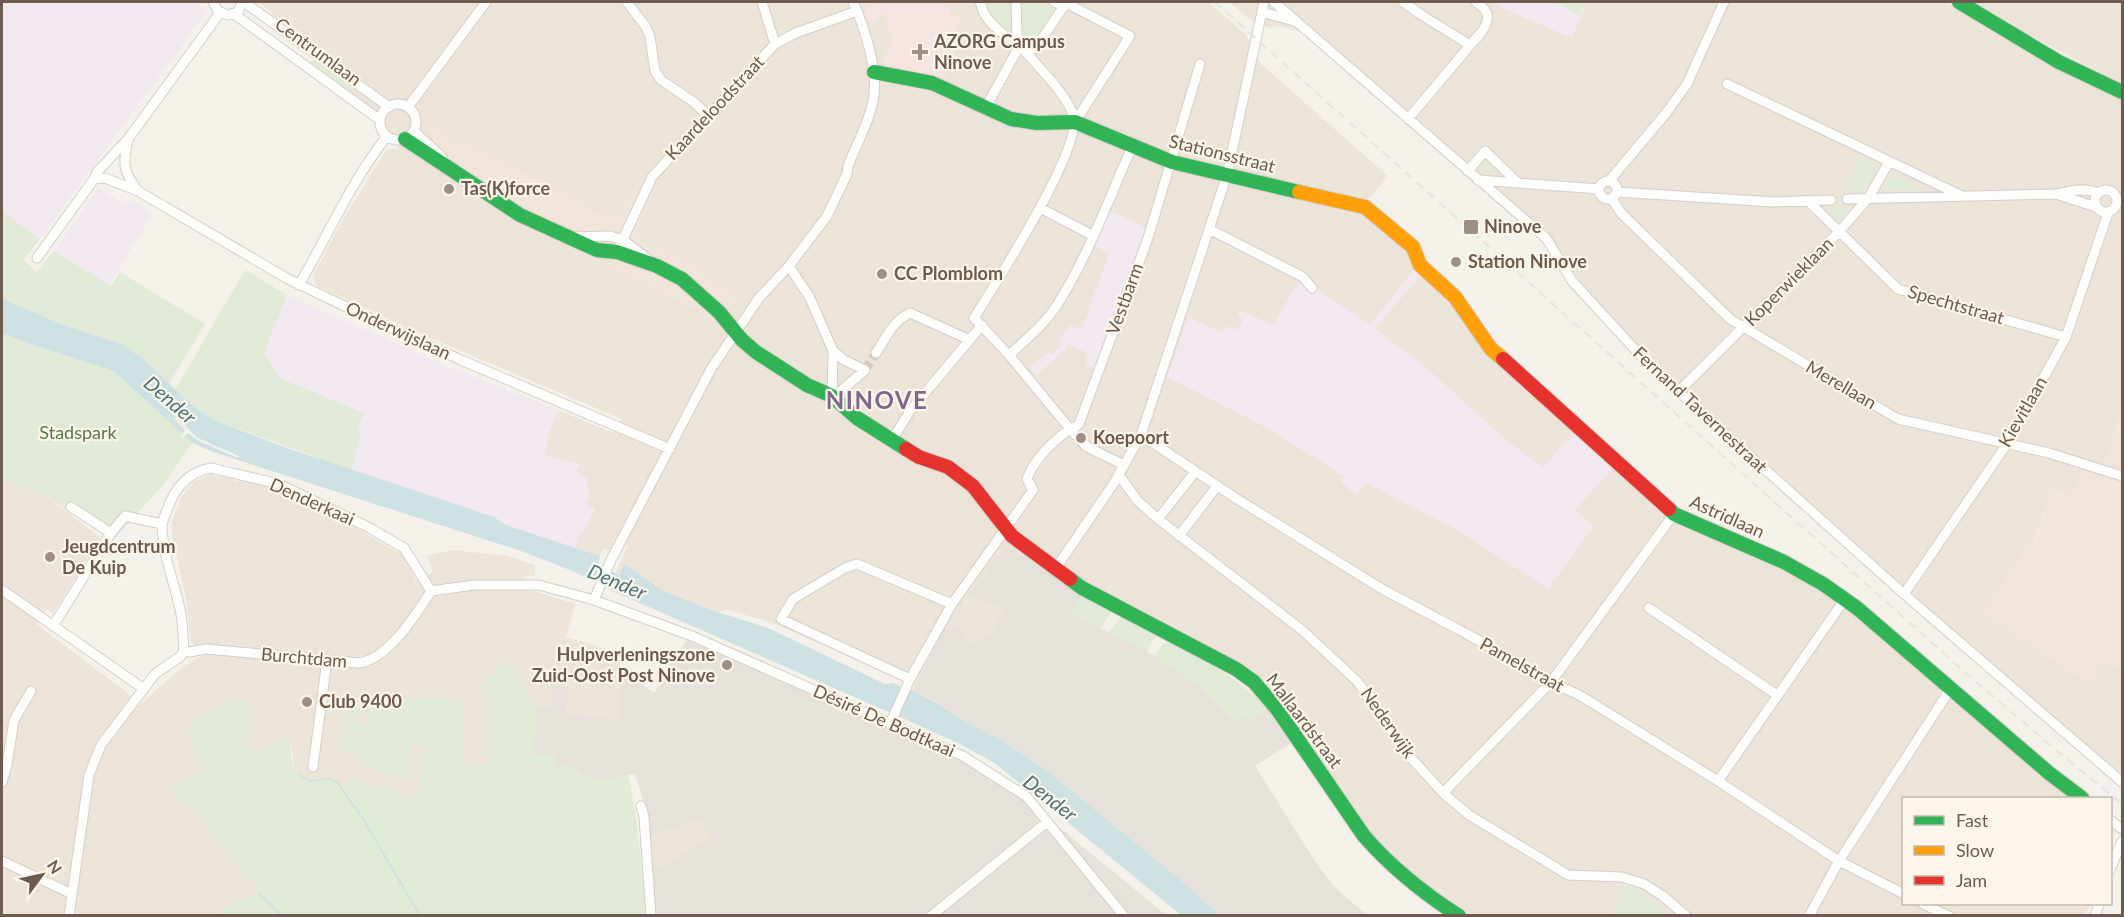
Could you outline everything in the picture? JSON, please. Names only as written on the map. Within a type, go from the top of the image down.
[{"type":"street","points":[[214,2],[220,13],[234,14]]},
{"type":"street","name":"Centrumlaan","points":[[380,120],[234,14],[243,2],[388,107]]},
{"type":"street","points":[[408,107],[486,2]]},
{"type":"street","points":[[627,2],[646,27],[650,37],[654,71],[661,80],[695,103],[708,116]]},
{"type":"street","points":[[762,2],[775,44]]},
{"type":"street","points":[[980,2],[984,14],[1003,34],[1029,50],[1035,49],[1059,4],[1068,4],[1130,36],[1076,122],[1067,152],[1040,208],[975,318],[1087,447],[1124,465]]},
{"type":"street","points":[[1016,2],[1017,36],[1020,45],[1062,95],[1074,114],[1076,122]]},
{"type":"street","points":[[1056,568],[1119,475],[1141,435],[1227,175],[1264,2]]},
{"type":"street","name":"Fernand Tavernestraat","points":[[1274,2],[1546,238],[1572,281],[1652,368],[1678,392],[1904,594],[2122,782]]},
{"type":"street","points":[[1403,2],[1470,45]]},
{"type":"street","points":[[1408,119],[1476,40],[1488,22],[1487,11],[1476,2]]},
{"type":"street","points":[[1599,189],[1604,182],[1609,181],[1667,112],[1687,84],[1724,2]]},
{"type":"street","points":[[1959,2],[2053,58],[2122,92]]},
{"type":"street","points":[[594,600],[611,560],[711,369],[759,298],[789,266],[827,216],[847,174],[873,102],[876,80],[855,6]]},
{"type":"street","name":"Kaardeloodstraat","points":[[620,246],[652,177],[775,44],[855,6]]},
{"type":"street","name":"Fernand Tavernestraat","points":[[1262,12],[1296,22]]},
{"type":"street","points":[[37,258],[97,172],[128,139],[220,13]]},
{"type":"street","points":[[986,107],[1020,45]]},
{"type":"street","name":"Vestbarm","points":[[1007,528],[1033,490],[1027,479],[1031,468],[1046,450],[1076,435],[1148,238],[1200,64]]},
{"type":"street","points":[[873,72],[932,82],[1011,119],[1037,123],[1076,122]]},
{"type":"street","points":[[1727,84],[1960,195]]},
{"type":"street","points":[[395,104],[408,107],[416,120],[409,135],[394,140],[387,136],[381,128],[381,115],[388,107],[395,104]]},
{"type":"street","name":"Stationsstraat","points":[[1076,122],[1172,162],[1365,207]]},
{"type":"street","points":[[409,135],[448,163],[468,181]]},
{"type":"street","points":[[409,135],[468,181],[520,215],[597,250],[620,246],[672,273],[695,289],[719,312],[735,332]]},
{"type":"street","points":[[300,285],[340,209],[387,136]]},
{"type":"street","points":[[128,139],[125,169],[127,178],[138,191]]},
{"type":"street","points":[[1009,355],[1035,332],[1058,303],[1132,147]]},
{"type":"street","points":[[1468,171],[1485,152],[1518,183]]},
{"type":"street","name":"Koperwieklaan","points":[[1678,392],[1839,232],[1869,197],[1889,162]]},
{"type":"street","name":"Onderwijslaan","points":[[94,179],[105,178],[138,191],[300,285],[461,360],[670,449]]},
{"type":"street","points":[[1478,180],[1599,189]]},
{"type":"street","points":[[1609,181],[1614,183],[1614,196]]},
{"type":"street","points":[[1599,189],[1602,198],[1614,196],[1774,202],[1831,200]]},
{"type":"street","points":[[1847,199],[2056,194],[2071,190],[2091,190],[2098,193],[2108,190],[2118,191],[2117,206],[2108,213],[2056,194]]},
{"type":"street","points":[[2096,207],[2095,197],[2098,193]]},
{"type":"street","name":"Merellaan","points":[[1614,196],[1621,213],[1730,319],[1898,418],[2049,453],[2122,476]]},
{"type":"street","name":"Spechtstraat","points":[[1808,201],[1898,289],[2066,337]]},
{"type":"street","name":"Astridlaan","points":[[1365,207],[1413,247],[1420,265],[1455,297],[1491,349],[1674,514],[1799,569],[1845,599],[2049,773],[2081,797]]},
{"type":"street","points":[[1040,208],[1092,235]]},
{"type":"street","name":"Kievitlaan","points":[[1904,594],[2007,444],[2066,337],[2108,213]]},
{"type":"street","points":[[1209,229],[1303,277],[1312,288]]},
{"type":"street","points":[[789,266],[810,298],[833,351],[832,396]]},
{"type":"street","points":[[876,353],[894,325],[910,313],[970,340]]},
{"type":"street","points":[[892,440],[910,411],[982,325]]},
{"type":"street","name":"Mallaardstraat","points":[[735,332],[756,352],[807,385],[832,396],[857,418],[924,460],[948,467],[973,486],[1012,536],[1096,596],[1208,653],[1254,682],[1277,710],[1378,854],[1420,892],[1459,915]]},
{"type":"street","points":[[832,396],[865,370],[844,360],[833,351]]},
{"type":"street","name":"Pamelstraat","points":[[1141,435],[1195,472],[1382,589],[1551,682],[1581,696],[1718,781],[1839,861],[1902,893]]},
{"type":"street","name":"Denderkaai","points":[[162,524],[170,498],[189,477],[202,469],[211,468],[279,484],[340,512],[404,548],[431,591]]},
{"type":"street","points":[[1158,519],[1195,472]]},
{"type":"street","name":"Nederwijk","points":[[1119,475],[1137,500],[1158,519],[1302,630],[1358,682],[1403,749],[1443,793],[1469,815],[1568,875],[1623,877],[1644,884],[1686,915]]},
{"type":"street","points":[[1179,536],[1217,486]]},
{"type":"street","points":[[71,507],[111,533]]},
{"type":"street","points":[[1443,793],[1551,682],[1674,514]]},
{"type":"street","points":[[54,626],[111,533],[125,516],[162,524],[163,540],[181,610],[184,650],[181,656],[155,674],[101,745],[89,775],[69,915]]},
{"type":"street","points":[[891,722],[910,679],[952,604],[1007,528]]},
{"type":"street","points":[[910,679],[782,619],[793,598],[845,568],[857,564],[952,604]]},
{"type":"street","name":"Désiré De Bodtkaai","points":[[431,591],[452,587],[499,584],[554,588],[594,600],[692,636],[891,722],[963,756],[1027,797],[1124,915]]},
{"type":"street","points":[[2,590],[144,689]]},
{"type":"street","name":"Burchtdam","points":[[184,650],[190,652],[206,649],[359,663],[374,658],[401,632],[431,591]]},
{"type":"street","points":[[1718,781],[1845,599]]},
{"type":"street","points":[[1649,608],[1777,695]]},
{"type":"street","points":[[313,767],[327,660]]},
{"type":"street","points":[[1809,915],[1839,861],[1950,688]]},
{"type":"street","points":[[2,782],[14,720],[31,691]]},
{"type":"street","points":[[641,806],[644,817],[651,915]]},
{"type":"street","points":[[931,915],[1047,822]]},
{"type":"street","points":[[2112,865],[2122,841]]},
{"type":"street","points":[[2,861],[72,894]]},
{"type":"street","points":[[1927,905],[1949,915]]},
{"type":"shaded area","points":[[2,2],[194,2],[207,11],[40,239],[2,211]]},
{"type":"shaded area","points":[[260,2],[1208,2],[1246,35],[1261,64],[1388,176],[1370,198],[1367,198],[1415,244],[1429,265],[1506,357],[1676,506],[1693,518],[1817,575],[2058,776],[2088,797],[1902,797],[1902,905],[2090,905],[2085,915],[1671,915],[1639,890],[1625,885],[1621,899],[1612,915],[1471,915],[1447,902],[1386,855],[1283,706],[1266,687],[1235,663],[1189,635],[1106,594],[1087,582],[1082,594],[970,595],[1004,608],[992,631],[970,642],[957,625],[951,631],[944,627],[914,685],[772,623],[729,610],[717,612],[663,591],[626,564],[620,574],[615,573],[628,546],[617,537],[609,551],[603,549],[600,556],[575,548],[589,494],[586,483],[576,472],[580,464],[545,456],[548,434],[558,410],[611,432],[622,419],[423,335],[316,285],[313,276],[338,228],[386,150],[399,148]]},
{"type":"shaded area","name":"AZORG Campus Ninove","points":[[874,2],[951,2],[949,15],[962,18],[952,37],[960,41],[945,69],[948,70],[943,82],[882,62],[894,32],[886,29],[888,20],[884,19],[886,15],[884,13],[870,23],[865,10]]},
{"type":"shaded area","points":[[1229,2],[1945,2],[2055,66],[2122,98],[2122,406],[2102,478],[2071,496],[2052,489],[2034,542],[2030,542],[1985,612],[2087,683],[2102,662],[2122,669],[2122,775],[1924,607],[1689,397],[1642,352],[1593,298],[1555,248],[1541,241],[1307,34],[1280,26],[1269,28],[1249,19]]},
{"type":"shaded area","points":[[1492,2],[1587,2],[1572,38]]},
{"type":"shaded area","points":[[1973,2],[2122,2],[2122,84],[2019,29]]},
{"type":"shaded area","points":[[430,122],[456,144],[469,146],[545,182],[594,211],[614,216],[621,214],[641,175],[659,185],[637,230],[642,242],[692,265],[736,299],[714,323],[699,311],[662,294],[663,290],[524,228],[471,197],[407,150]]},
{"type":"shaded area","points":[[98,188],[125,204],[132,200],[153,213],[106,290],[55,250]]},
{"type":"shaded area","points":[[1108,210],[1147,228],[1096,369],[1086,365],[1089,357],[1086,356],[1087,353],[1068,344],[1059,356],[1036,375],[1029,368],[1049,352],[1052,355],[1063,343],[1059,339],[1070,325],[1082,329],[1109,253],[1092,245]]},
{"type":"shaded area","points":[[1414,270],[1421,275],[1375,329],[1428,369],[1507,441],[1543,467],[1574,432],[1614,467],[1575,510],[1594,526],[1548,589],[1459,531],[1366,483],[1356,495],[1341,482],[1344,476],[1258,423],[1167,377],[1188,317],[1222,333],[1226,326],[1236,330],[1240,325],[1243,319],[1237,315],[1240,310],[1273,325],[1300,279],[1370,324]]},
{"type":"shaded area","points":[[287,295],[450,367],[558,410],[548,434],[545,456],[580,464],[576,472],[587,478],[586,483],[590,494],[585,504],[595,509],[582,534],[580,533],[575,548],[506,525],[494,517],[351,470],[361,436],[357,433],[364,413],[280,378],[263,354]]},
{"type":"shaded area","points":[[2122,406],[2122,669],[2102,662],[2087,683],[1985,612],[2030,542],[2035,542],[2052,489],[2071,496],[2080,471],[2102,477]]},
{"type":"shaded area","points":[[212,474],[218,477],[225,476],[238,482],[240,480],[279,489],[335,516],[403,555],[416,581],[433,572],[427,556],[453,550],[508,556],[535,565],[535,576],[525,576],[523,591],[534,591],[575,604],[566,637],[620,653],[622,719],[566,715],[568,687],[552,685],[549,709],[536,708],[533,698],[520,686],[517,670],[495,677],[488,676],[489,762],[465,769],[464,700],[418,697],[410,693],[408,700],[390,694],[389,699],[374,694],[367,726],[358,724],[359,720],[352,706],[357,753],[355,757],[376,770],[405,780],[412,740],[415,740],[414,744],[426,745],[420,780],[421,791],[414,796],[403,798],[381,784],[376,790],[342,788],[330,780],[311,780],[301,777],[294,767],[290,737],[248,752],[247,701],[217,708],[186,729],[206,771],[169,789],[184,806],[188,802],[260,891],[212,915],[2,916],[2,480],[43,494],[101,538],[53,613],[47,609],[36,624],[140,705],[173,675],[191,661],[202,656],[191,641],[186,599],[172,534],[172,520],[189,486]]},
{"type":"shaded area","points":[[1007,547],[1082,594],[1071,613],[1159,658],[1205,691],[1235,722],[1247,715],[1252,720],[1267,708],[1291,743],[1255,766],[1318,866],[1339,892],[1368,915],[1220,915],[1045,769],[1005,742],[970,724],[930,698],[912,691],[944,627],[951,631],[957,625],[970,642],[992,631],[1004,608],[968,595]]},
{"type":"shaded area","points":[[687,640],[960,758],[1010,789],[1166,915],[655,915],[653,872],[712,837],[700,820],[650,837],[647,813],[635,774],[610,779],[587,779],[568,765],[556,767],[532,754],[536,708],[549,708],[552,685],[568,687],[566,715],[621,719],[621,669],[654,693],[667,675],[664,672]]},
{"type":"shaded area","points":[[701,820],[713,838],[653,872],[650,837]]},
{"type":"green space","points":[[986,2],[1011,2],[1011,30],[1007,31],[992,15]]},
{"type":"green space","points":[[1020,2],[1045,4],[1052,9],[1054,14],[1033,43],[1026,42],[1022,37]]},
{"type":"green space","points":[[1557,2],[1586,2],[1579,16]]},
{"type":"green space","points":[[316,59],[355,87],[348,91],[309,62]]},
{"type":"green space","points":[[1485,157],[1503,173],[1478,170],[1476,168]]},
{"type":"green space","points":[[1858,157],[1879,167],[1865,191],[1847,192]]},
{"type":"green space","points":[[1892,174],[1923,190],[1883,191]]},
{"type":"green space","points":[[1853,206],[1839,221],[1828,207]]},
{"type":"green space","points":[[2,211],[40,239],[23,260],[37,272],[54,251],[111,286],[120,272],[205,324],[169,384],[143,359],[122,344],[66,326],[2,299]]},
{"type":"green space","points":[[245,270],[287,295],[264,353],[280,378],[364,413],[357,433],[361,435],[351,470],[214,420],[194,407],[175,390]]},
{"type":"green space","name":"Stadspark","points":[[2,333],[114,371],[192,443],[165,483],[112,541],[43,494],[2,480]]},
{"type":"green space","points":[[1082,594],[1110,610],[1111,613],[1101,628],[1070,612]]},
{"type":"green space","points":[[1122,615],[1157,635],[1146,652],[1109,632]]},
{"type":"green space","points":[[1170,639],[1233,679],[1267,708],[1252,720],[1247,715],[1235,722],[1205,691],[1154,656]]},
{"type":"green space","points":[[495,664],[513,666],[518,670],[520,686],[530,694],[534,701],[536,724],[532,754],[556,754],[556,766],[568,765],[589,778],[629,776],[637,824],[646,915],[212,915],[260,891],[188,803],[184,807],[168,789],[206,771],[186,728],[227,701],[247,701],[248,751],[290,737],[293,766],[304,778],[330,781],[342,788],[354,775],[376,790],[380,784],[403,798],[414,796],[421,791],[420,780],[425,745],[414,743],[412,740],[406,780],[376,770],[355,757],[356,753],[341,749],[351,705],[362,708],[357,722],[366,726],[374,694],[388,699],[390,694],[408,700],[409,692],[418,697],[464,700],[465,769],[489,762],[488,676],[495,677]]},
{"type":"green space","points":[[1624,885],[1639,890],[1671,915],[1612,915],[1621,899]]},
{"type":"water","name":"Dender","points":[[2,299],[66,326],[122,344],[143,359],[194,407],[214,420],[284,447],[494,517],[506,525],[600,556],[598,564],[619,575],[625,564],[663,591],[717,612],[766,627],[885,684],[893,683],[930,699],[1005,742],[1045,769],[1220,915],[1181,915],[996,764],[962,745],[617,593],[570,570],[521,551],[213,452],[192,443],[114,371],[2,333]]},
{"type":"pier","points":[[176,417],[198,438],[239,456],[238,458],[197,440],[188,433],[183,438],[181,436],[185,430],[174,419]]},
{"type":"waterway","points":[[300,775],[310,781],[330,779],[338,783],[365,822],[420,916]]},
{"type":"waterway","points":[[260,894],[282,916]]},
{"type":"tunnel","points":[[865,370],[876,353]]},
{"type":"railway","points":[[1215,2],[1967,674],[2122,804]]},
{"type":"traffic: fast","points":[[1959,2],[2059,62],[2122,92]]},
{"type":"traffic: fast","points":[[874,72],[932,83],[1011,119],[1037,123],[1075,122],[1172,162],[1299,192]]},
{"type":"traffic: fast","points":[[405,139],[520,215],[597,250],[617,252],[657,266],[682,279],[719,312],[742,340],[756,352],[807,385],[832,396],[857,418],[906,449]]},
{"type":"traffic: fast","points":[[1669,509],[1674,514],[1784,562],[1823,584],[1857,608],[2049,773],[2081,797]]},
{"type":"traffic: fast","points":[[1070,579],[1082,588],[1236,669],[1254,682],[1277,709],[1364,836],[1409,879],[1459,916]]},
{"type":"traffic: slow","points":[[1299,192],[1365,207],[1413,247],[1420,265],[1455,297],[1491,349],[1503,359]]},
{"type":"traffic: jam","points":[[1503,359],[1669,509]]},
{"type":"traffic: jam","points":[[906,449],[919,457],[948,467],[973,486],[1012,536],[1070,579]]},
{"type":"place","name":"AZORG Campus Ninove","points":[[920,52]]},
{"type":"place","name":"Tas(K)force","points":[[449,189]]},
{"type":"place","name":"Ninove","points":[[1471,227]]},
{"type":"place","name":"Station Ninove","points":[[1456,262]]},
{"type":"place","name":"CC Plomblom","points":[[882,274]]},
{"type":"place","name":"Koepoort","points":[[1081,438]]},
{"type":"place","name":"Jeugdcentrum De Kuip","points":[[50,557]]},
{"type":"place","name":"Hulpverleningszone Zuid-Oost Post Ninove","points":[[727,665]]},
{"type":"place","name":"Club 9400","points":[[307,702]]},
{"type":"district","name":"NINOVE","points":[[877,401]]}]
